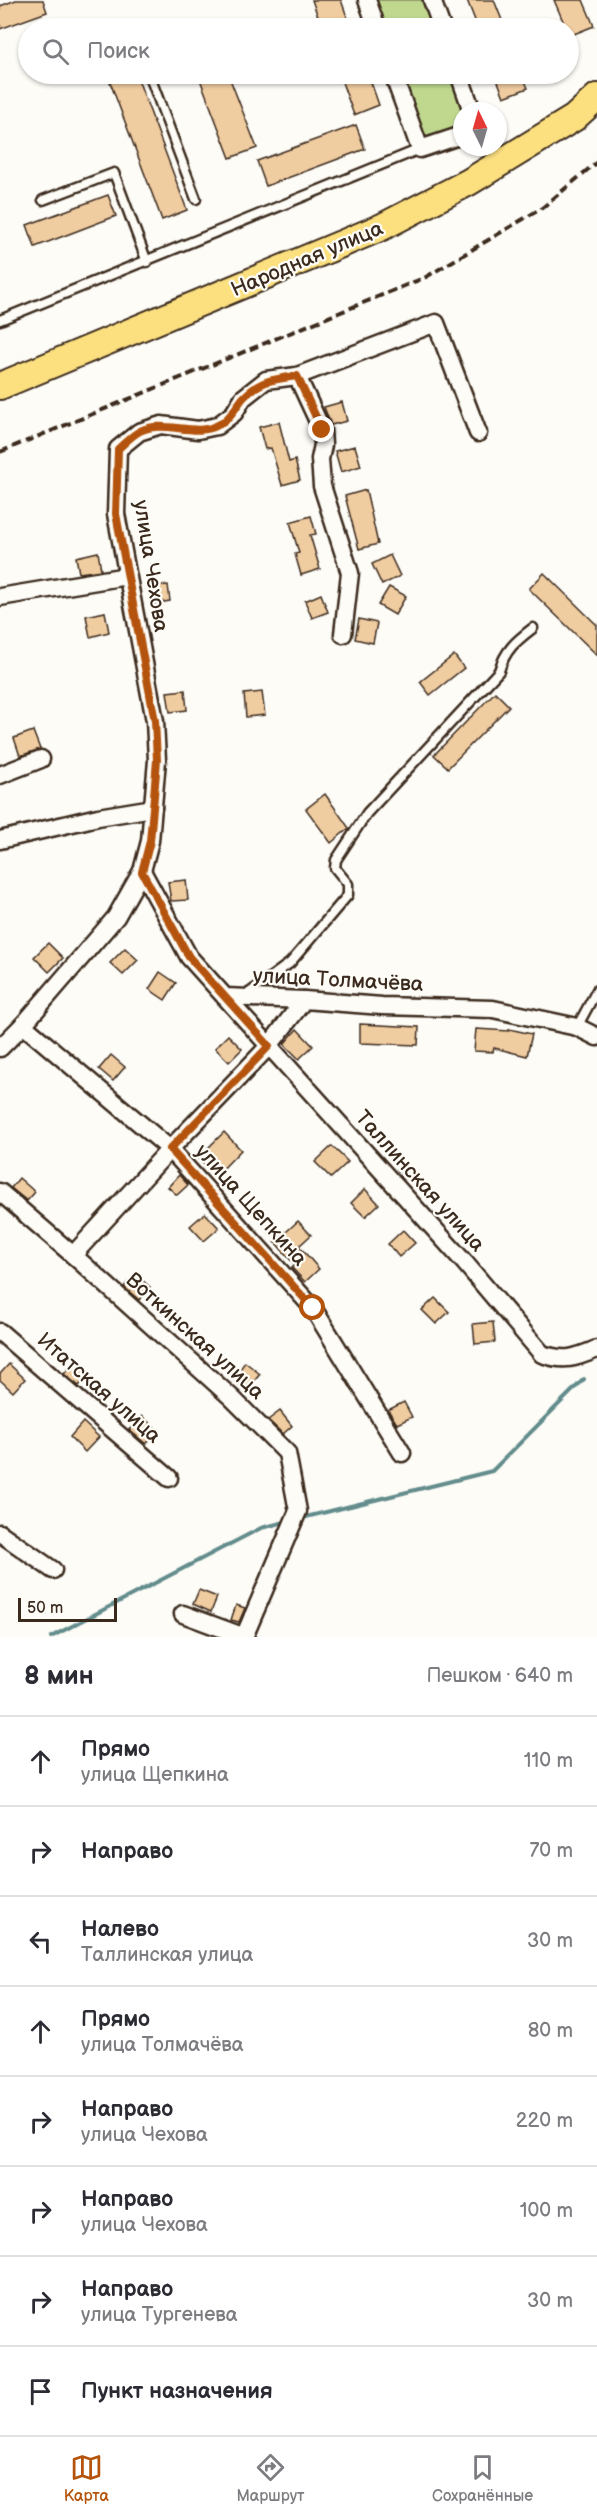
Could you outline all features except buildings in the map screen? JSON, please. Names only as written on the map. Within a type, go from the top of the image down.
[{"type":"main road","name":"Народная улица","points":[[0,386],[382,227],[498,164],[574,118],[597,98]]},
{"type":"street","points":[[367,0],[373,18]]},
{"type":"street","points":[[432,0],[438,18]]},
{"type":"street","points":[[397,84],[420,149],[453,138]]},
{"type":"street","points":[[463,84],[469,102]]},
{"type":"street","name":"улица Чехова","points":[[0,1048],[23,1025],[116,917],[142,872],[150,841],[157,760],[155,721],[116,514],[118,449],[139,432],[161,426],[198,430],[217,426],[234,413],[243,398],[266,380],[297,376],[436,323],[478,433]]},
{"type":"street","points":[[297,376],[322,430],[323,445],[320,459],[322,486],[350,573],[343,634]]},
{"type":"street","points":[[0,597],[128,576]]},
{"type":"street","points":[[0,776],[41,759]]},
{"type":"street","points":[[0,840],[98,817],[153,808]]},
{"type":"street","name":"улица Толмачёва","points":[[142,872],[189,957],[233,997],[382,1006],[493,1009],[577,1027],[597,1036]]},
{"type":"street","name":"Таллинская улица","points":[[233,997],[269,1046],[465,1263],[542,1354],[559,1360],[578,1357],[597,1349]]},
{"type":"street","points":[[73,1255],[269,1046],[304,1000]]},
{"type":"street","name":"улица Щепкина","points":[[23,1025],[170,1149],[313,1308],[402,1453]]},
{"type":"street","name":"Воткинская улица","points":[[0,1192],[232,1398],[287,1452],[297,1497],[297,1516],[245,1637]]},
{"type":"street","name":"Итатская улица","points":[[0,1332],[169,1478]]},
{"type":"street","points":[[0,1533],[53,1570]]},
{"type":"street","points":[[183,1614],[245,1637]]},
{"type":"lane","points":[[152,84],[196,199]]},
{"type":"lane","points":[[0,320],[420,149]]},
{"type":"lane","points":[[43,200],[114,173],[147,261]]},
{"type":"lane","points":[[233,997],[290,963],[348,896],[348,884],[335,868],[336,860],[367,813],[499,671],[502,658],[511,645],[533,628]]},
{"type":"lane","points":[[577,1027],[597,990]]},
{"type":"green space","points":[[376,0],[422,0],[428,18],[382,18]]},
{"type":"green space","points":[[407,84],[453,84],[459,102],[453,102],[453,128],[426,139]]},
{"type":"waterway","points":[[302,1518],[492,1471],[584,1379]]},
{"type":"waterway","points":[[51,1637],[261,1528],[289,1521]]},
{"type":"railway","points":[[0,452],[426,277],[542,208],[597,162]]},
{"type":"route","points":[[313,1308],[170,1149],[269,1046],[189,957],[142,872],[150,841],[153,808],[157,760],[155,721],[116,514],[118,449],[139,432],[161,426],[198,430],[217,426],[234,413],[243,398],[266,380],[297,376],[322,430]]}]
